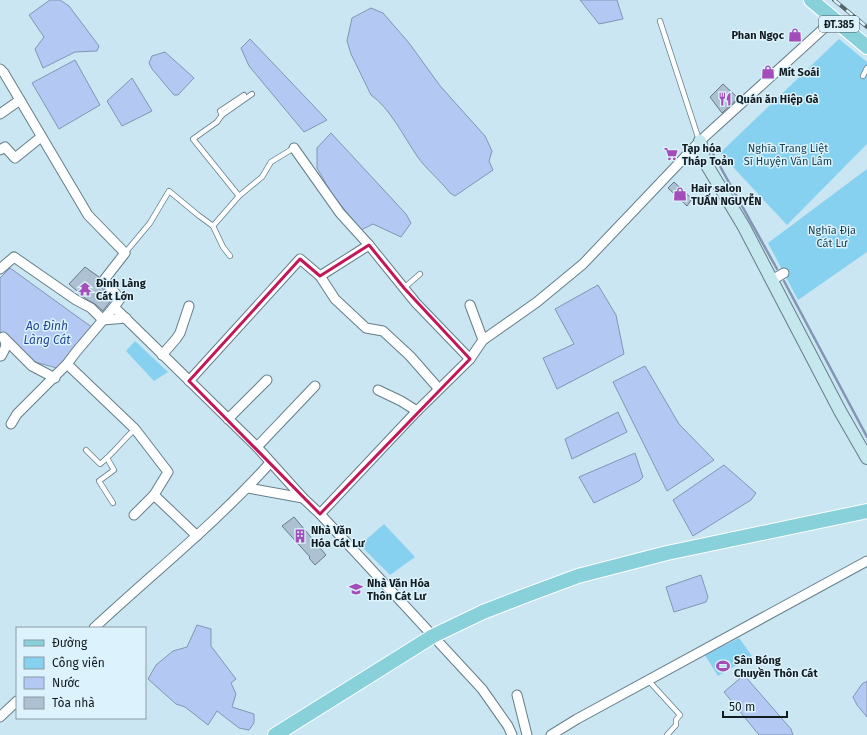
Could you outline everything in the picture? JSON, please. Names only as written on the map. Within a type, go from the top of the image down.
[{"type":"main road","name":"ĐT.385","points":[[811,0],[867,47]]},
{"type":"main road","points":[[700,141],[705,162],[737,215],[867,458]]},
{"type":"main road","points":[[275,735],[433,636],[483,612],[578,576],[667,553],[867,511]]},
{"type":"street","points":[[320,514],[417,411],[470,359],[483,340],[537,302],[583,264],[700,141],[834,19]]},
{"type":"street","points":[[0,69],[4,73],[88,215],[125,253],[104,280],[120,299],[67,364],[17,414],[11,424]]},
{"type":"street","points":[[0,114],[20,100]]},
{"type":"street","points":[[0,150],[5,147],[15,158],[41,137]]},
{"type":"street","points":[[294,148],[340,213],[369,245],[416,303],[470,359]]},
{"type":"street","points":[[686,156],[705,162]]},
{"type":"street","points":[[320,276],[369,245]]},
{"type":"street","points":[[0,270],[14,257],[76,300],[91,308],[103,320],[126,318]]},
{"type":"street","points":[[189,381],[300,259],[320,276],[335,299],[366,328],[383,331],[410,356],[439,389]]},
{"type":"street","points":[[772,280],[784,273]]},
{"type":"street","points":[[470,305],[483,340]]},
{"type":"street","points":[[162,355],[180,333],[189,306]]},
{"type":"street","points":[[114,307],[257,447],[270,463],[320,514],[353,554],[482,689],[508,726],[512,735]]},
{"type":"street","points":[[2,336],[32,366],[54,378]]},
{"type":"street","points":[[1,356],[6,349],[6,344],[2,336]]},
{"type":"street","points":[[67,364],[135,429],[168,472],[154,495],[134,515]]},
{"type":"street","points":[[228,420],[267,380]]},
{"type":"street","points":[[257,447],[315,386]]},
{"type":"street","points":[[378,390],[401,401],[417,411]]},
{"type":"street","points":[[95,627],[197,536],[248,488],[270,463]]},
{"type":"street","points":[[248,488],[303,498]]},
{"type":"street","points":[[154,495],[197,536]]},
{"type":"street","points":[[551,735],[573,721],[867,561]]},
{"type":"street","points":[[517,695],[527,735]]},
{"type":"street","points":[[0,717],[16,702]]},
{"type":"lane","points":[[660,21],[700,141]]},
{"type":"lane","points":[[863,76],[867,68]]},
{"type":"lane","points":[[222,114],[220,111],[244,94]]},
{"type":"lane","points":[[239,196],[193,139],[217,122],[222,114],[252,94]]},
{"type":"lane","points":[[213,226],[239,196],[262,177],[271,162],[294,148]]},
{"type":"lane","points":[[125,253],[150,223],[169,191],[213,226],[223,247],[230,256]]},
{"type":"lane","points":[[404,288],[420,274]]},
{"type":"lane","points":[[86,450],[100,464],[135,429]]},
{"type":"lane","points":[[107,458],[114,470],[99,481],[114,503]]},
{"type":"lane","points":[[648,680],[680,716],[676,720],[676,725],[667,735]]},
{"type":"highlighted area","points":[[369,245],[404,288],[470,359],[320,514],[189,381],[300,259],[320,276]]},
{"type":"green space","name":"Nghĩa Trang Liệt Sĩ Huyện Văn Lâm","points":[[839,39],[867,62],[867,144],[787,225],[720,153]]},
{"type":"green space","name":"Nghĩa Địa Cát Lư","points":[[867,169],[867,252],[798,300],[768,243]]},
{"type":"green space","points":[[135,341],[168,372],[154,381],[126,351]]},
{"type":"green space","points":[[384,524],[415,557],[390,575],[360,545]]},
{"type":"green space","name":"Sân Bóng Chuyền Thôn Cát","points":[[739,638],[752,656],[718,676],[705,655]]},
{"type":"water","points":[[50,0],[60,0],[69,6],[99,46],[97,51],[75,52],[43,68],[35,49],[44,37],[29,15]]},
{"type":"water","points":[[580,0],[617,0],[623,19],[599,24]]},
{"type":"water","points":[[371,8],[383,13],[409,43],[441,87],[485,136],[492,151],[489,161],[493,170],[455,196],[450,193],[420,161],[396,123],[384,107],[371,95],[351,54],[347,41],[352,18]]},
{"type":"water","points":[[250,39],[327,120],[304,132],[249,66],[241,48]]},
{"type":"water","points":[[165,52],[194,78],[178,95],[174,95],[152,69],[149,63],[152,56]]},
{"type":"water","points":[[75,60],[100,105],[59,129],[32,83]]},
{"type":"water","points":[[132,78],[152,111],[122,126],[107,101]]},
{"type":"water","points":[[331,133],[406,214],[411,223],[401,237],[373,224],[361,230],[332,194],[317,168],[317,148]]},
{"type":"water","name":"Ao Đình Làng Cát","points":[[10,268],[93,328],[57,368],[35,362],[0,332],[0,278]]},
{"type":"water","points":[[598,285],[616,315],[624,354],[557,389],[543,358],[574,344],[555,309]]},
{"type":"water","points":[[645,366],[679,424],[714,460],[667,491],[613,382]]},
{"type":"water","points":[[618,412],[627,432],[572,459],[565,439]]},
{"type":"water","points":[[635,453],[643,477],[639,481],[594,503],[579,477]]},
{"type":"water","points":[[724,465],[756,493],[751,500],[693,536],[673,500]]},
{"type":"water","points":[[701,575],[708,597],[706,602],[674,612],[666,587]]},
{"type":"water","points":[[197,625],[211,629],[211,646],[236,679],[231,683],[236,694],[232,707],[254,714],[254,723],[249,730],[239,728],[217,711],[208,725],[185,707],[176,704],[148,679],[156,665],[173,651],[187,647]]},
{"type":"water","points":[[744,675],[791,729],[793,735],[759,735],[724,692]]},
{"type":"water","points":[[867,681],[867,717],[857,705],[853,697],[862,684]]},
{"type":"building","name":"Quán ăn Hiệp Gà","points":[[723,84],[738,98],[722,113],[710,97]]},
{"type":"building","name":"Hair salon TUẤN NGUYỄN","points":[[674,182],[692,199],[687,206],[668,188]]},
{"type":"building","points":[[85,267],[99,277],[99,284],[112,299],[103,311],[69,284]]},
{"type":"building","name":"Nhà Văn Hóa Cát Lư","points":[[294,517],[326,555],[315,565],[309,558],[310,557],[282,526]]},
{"type":"waterway","points":[[711,150],[777,269]]},
{"type":"waterway","points":[[784,281],[867,437]]},
{"type":"railway","points":[[834,0],[867,27]]},
{"type":"place","name":"Phan Ngọc","points":[[795,35]]},
{"type":"place","name":"Mít Soái","points":[[768,72]]},
{"type":"place","name":"Quán ăn Hiệp Gà","points":[[725,99]]},
{"type":"place","name":"Tạp hóa Tháp Toản","points":[[671,154]]},
{"type":"place","name":"Hair salon TUẤN NGUYỄN","points":[[680,194]]},
{"type":"place","name":"Đình Làng Cát Lớn","points":[[85,289]]},
{"type":"place","name":"Nhà Văn Hóa Cát Lư","points":[[300,536]]},
{"type":"place","name":"Nhà Văn Hóa Thôn Cát Lư","points":[[356,589]]},
{"type":"place","name":"Sân Bóng Chuyền Thôn Cát","points":[[723,666]]}]
